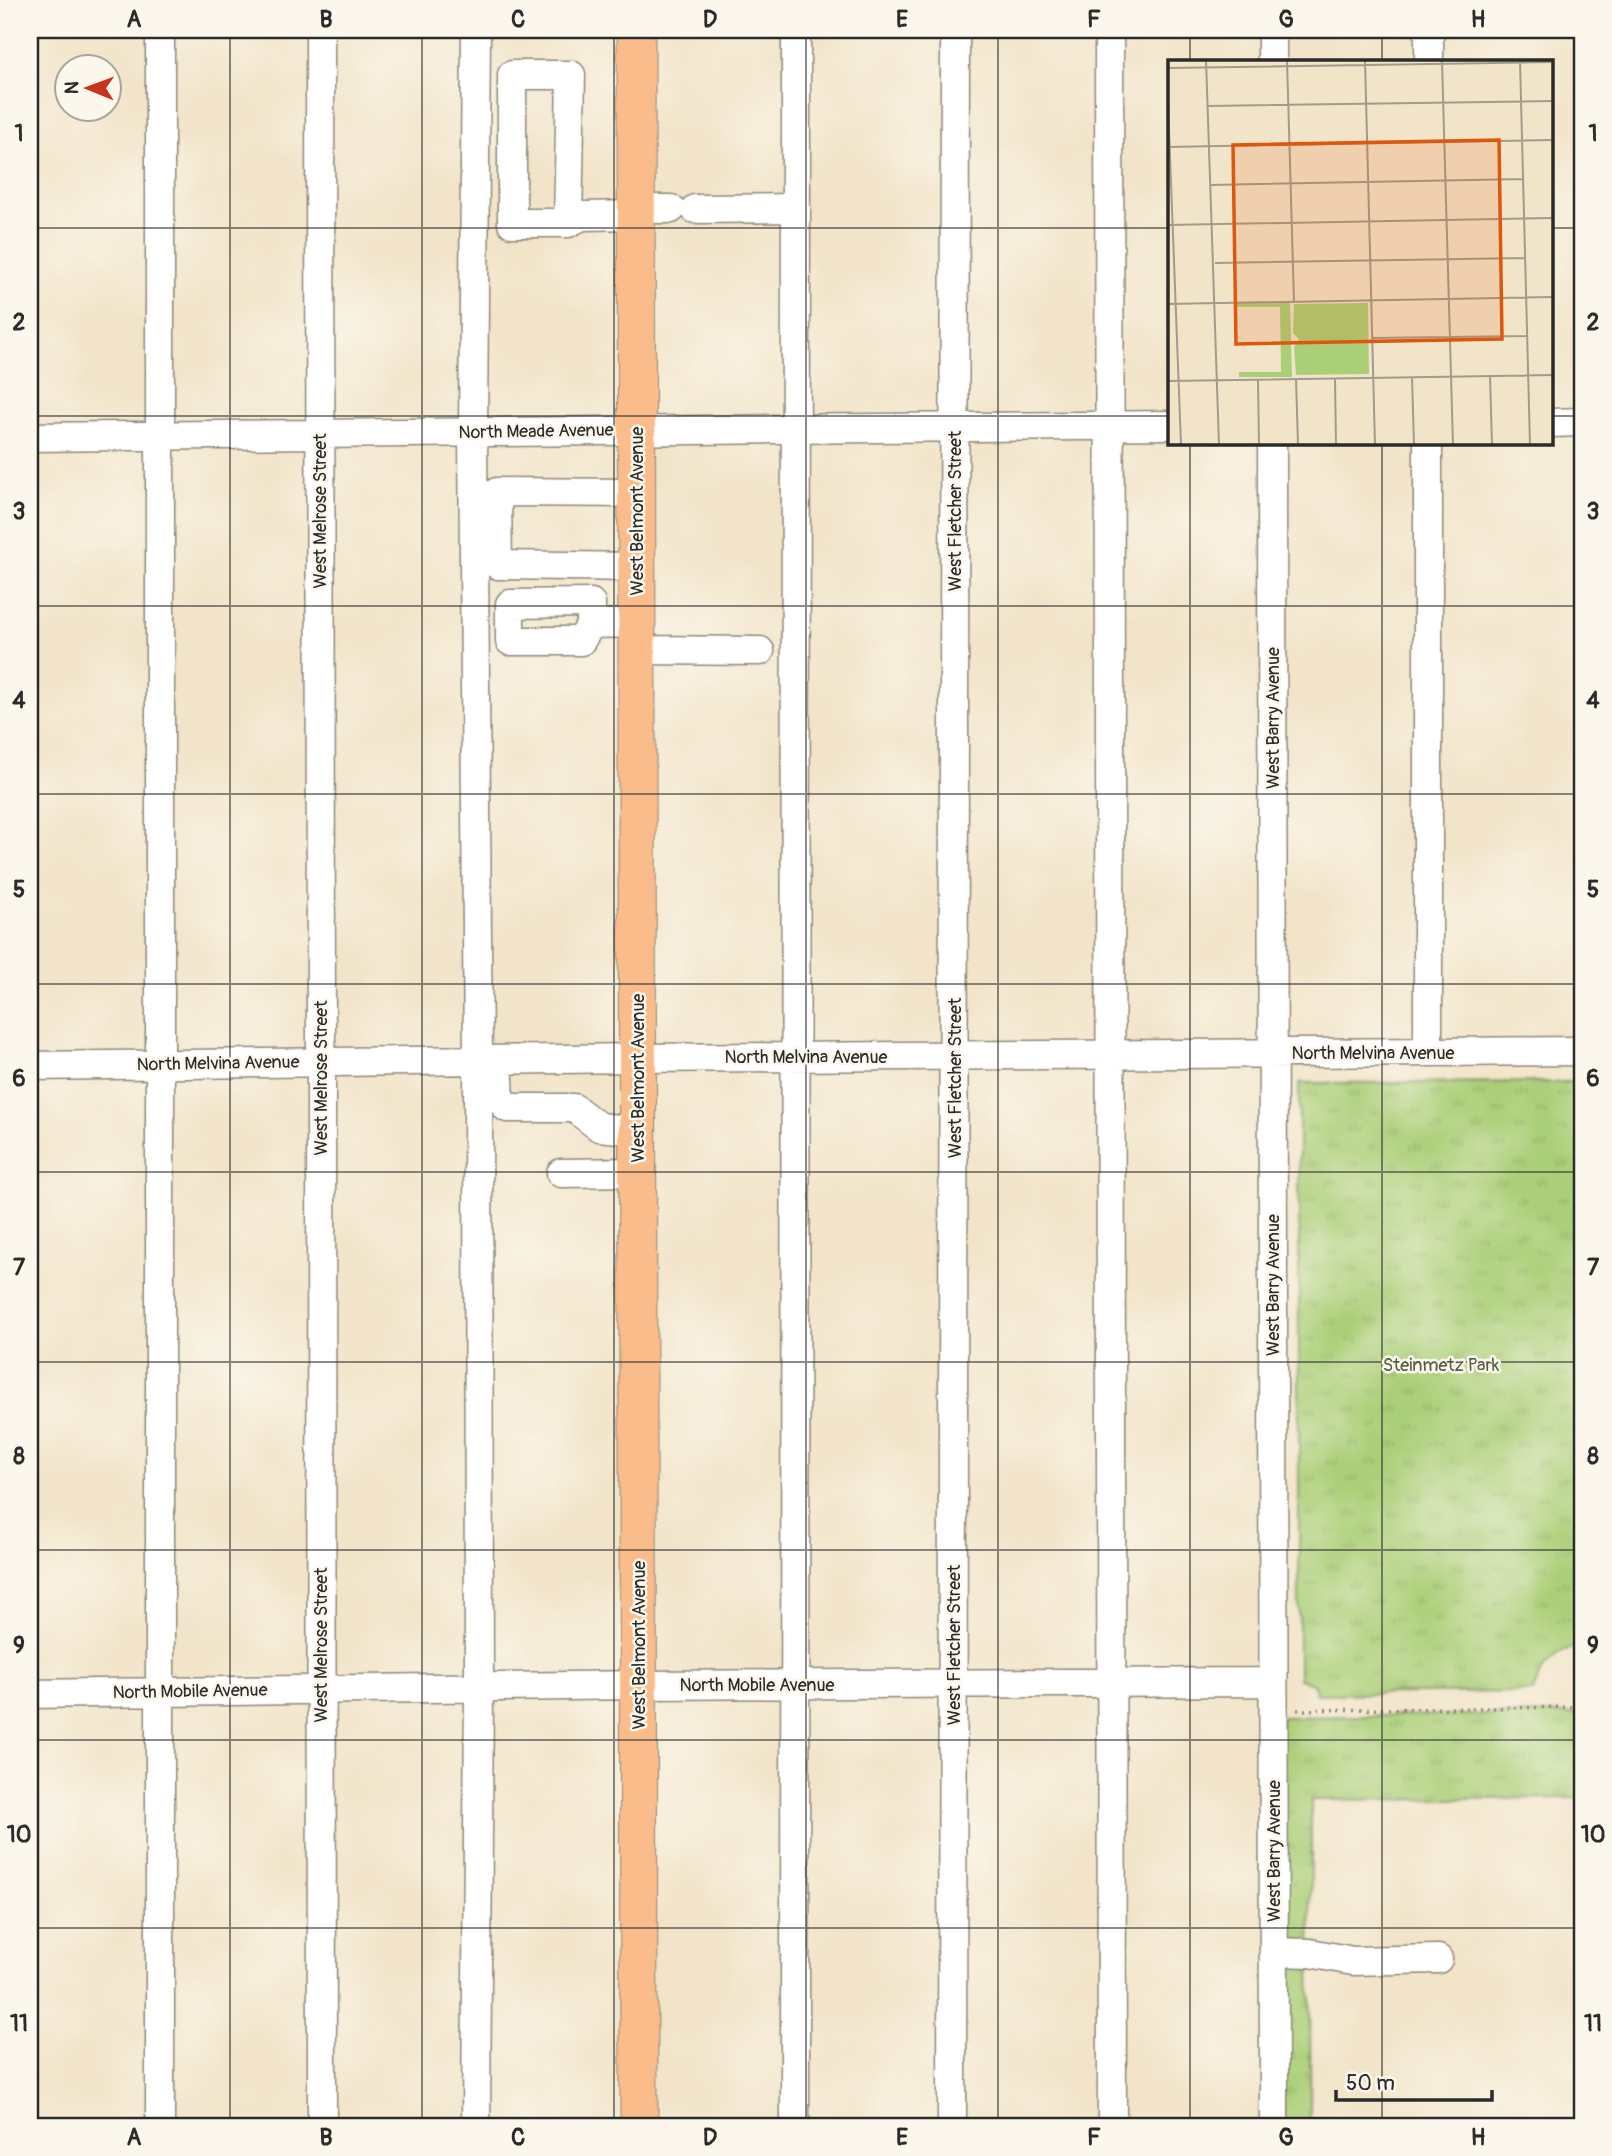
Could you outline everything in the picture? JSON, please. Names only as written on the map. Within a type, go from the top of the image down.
[{"type":"main road","name":"West Belmont Avenue","points":[[636,30],[660,210],[637,429],[639,2126]]},
{"type":"street","points":[[160,30],[160,2126]]},
{"type":"street","name":"West Melrose Street","points":[[320,30],[322,2126]]},
{"type":"street","points":[[476,30],[473,432],[488,1060],[479,1688],[477,2126]]},
{"type":"street","points":[[795,2126],[796,30]]},
{"type":"street","name":"West Fletcher Street","points":[[952,2126],[955,30]]},
{"type":"street","points":[[1109,30],[1112,2126]]},
{"type":"street","points":[[1272,30],[1272,60]]},
{"type":"street","points":[[1429,30],[1429,60]]},
{"type":"street","points":[[568,223],[571,75],[512,75],[512,223],[568,223],[582,216],[660,210],[795,208]]},
{"type":"street","points":[[475,213],[512,211]]},
{"type":"street","points":[[1552,423],[1582,422]]},
{"type":"street","name":"North Meade Avenue","points":[[30,438],[1168,425]]},
{"type":"street","name":"West Barry Avenue","points":[[1272,444],[1274,2126]]},
{"type":"street","points":[[1428,444],[1428,1052]]},
{"type":"street","points":[[637,493],[497,492],[498,565],[637,567]]},
{"type":"street","points":[[592,624],[637,636],[760,650]]},
{"type":"street","name":"North Melvina Avenue","points":[[30,1066],[638,1058],[1582,1051]]},
{"type":"street","points":[[488,1060],[500,1099],[507,1108],[574,1108],[599,1127],[638,1131]]},
{"type":"street","points":[[561,1173],[638,1172]]},
{"type":"street","name":"North Mobile Avenue","points":[[30,1694],[639,1685],[1273,1682]]},
{"type":"street","points":[[1274,1952],[1353,1961],[1438,1959]]},
{"type":"path","points":[[1296,1710],[1582,1706]]},
{"type":"green space","name":"Steinmetz Park","points":[[1582,1082],[1582,1647],[1564,1650],[1550,1660],[1539,1675],[1533,1692],[1316,1694],[1313,1683],[1299,1679],[1299,1083]]},
{"type":"green space","points":[[1582,1714],[1582,1798],[1311,1800],[1310,2126],[1281,2126],[1281,1717]]}]
